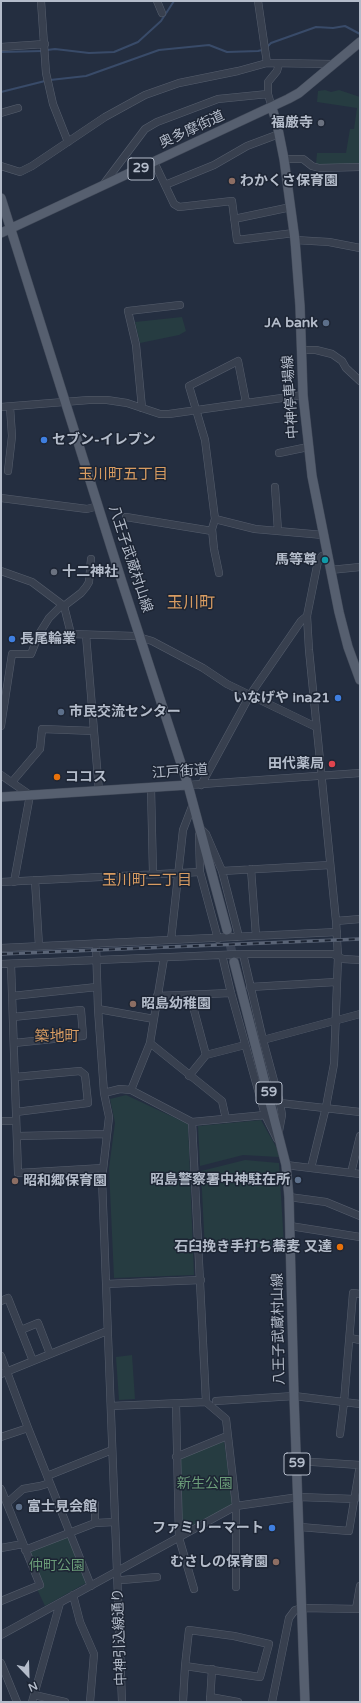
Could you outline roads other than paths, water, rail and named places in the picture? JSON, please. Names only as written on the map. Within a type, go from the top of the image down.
[{"type":"main road","name":"奥多摩街道","points":[[1,233],[272,108],[299,93],[357,44]]},
{"type":"main road","name":"中神停車場線","points":[[272,108],[284,158],[295,237],[300,306],[303,395],[308,447],[323,535],[339,612],[357,662],[360,680]]},
{"type":"main road","name":"八王子武蔵村山線","points":[[1,198],[188,785],[227,930]]},
{"type":"main road","name":"江戸街道","points":[[1,796],[188,785]]},
{"type":"main road","name":"八王子武蔵村山線","points":[[234,962],[279,1131],[286,1165],[289,1197],[294,1396],[299,1498],[305,1702]]},
{"type":"street","points":[[41,1],[48,80],[53,104],[68,142]]},
{"type":"street","points":[[156,1],[162,13]]},
{"type":"street","points":[[258,1],[267,63]]},
{"type":"street","points":[[1,48],[45,48]]},
{"type":"street","points":[[2,165],[20,172],[32,166],[105,117],[145,95],[179,83],[238,71],[267,63],[334,64]]},
{"type":"street","points":[[272,108],[268,94],[268,82],[278,70],[279,64]]},
{"type":"street","points":[[100,188],[145,129],[156,122],[218,99],[268,94]]},
{"type":"street","points":[[1,113],[18,108]]},
{"type":"street","points":[[165,185],[214,165],[247,146],[279,134]]},
{"type":"street","points":[[284,158],[302,159],[312,166],[319,168],[360,167]]},
{"type":"street","points":[[154,162],[174,204],[179,207],[232,202],[237,240],[295,237],[360,248]]},
{"type":"street","points":[[234,219],[291,208]]},
{"type":"street","points":[[142,408],[136,345],[128,311],[180,305]]},
{"type":"street","points":[[302,350],[316,350],[332,354],[342,361],[346,368],[360,381]]},
{"type":"street","points":[[219,573],[212,531],[215,519],[204,440],[189,386],[238,361],[246,402]]},
{"type":"street","points":[[1,407],[107,400],[127,403],[165,414],[303,395]]},
{"type":"street","points":[[8,471],[12,436],[10,406]]},
{"type":"street","points":[[279,453],[308,447]]},
{"type":"street","points":[[275,487],[278,531]]},
{"type":"street","points":[[1,498],[87,509],[98,506]]},
{"type":"street","points":[[126,517],[212,531]]},
{"type":"street","points":[[215,519],[255,529],[323,535]]},
{"type":"street","points":[[310,1168],[326,1107],[334,1064],[338,957],[336,921],[316,727],[307,616],[318,561],[322,556],[327,554]]},
{"type":"street","points":[[1,726],[12,654],[31,654],[39,634],[46,624],[60,607],[64,606],[81,593],[89,582],[91,559]]},
{"type":"street","points":[[330,570],[360,567]]},
{"type":"street","points":[[1,571],[32,582],[64,606],[71,634],[135,636],[152,641],[203,668],[227,684],[316,727]]},
{"type":"street","points":[[201,784],[250,695],[301,621],[307,616]]},
{"type":"street","points":[[86,635],[99,791]]},
{"type":"street","points":[[12,782],[40,749],[42,729],[94,731]]},
{"type":"street","name":"江戸街道","points":[[188,785],[360,773]]},
{"type":"street","points":[[1,775],[30,795],[14,882]]},
{"type":"street","points":[[151,788],[153,874]]},
{"type":"street","points":[[171,940],[183,830],[193,804]]},
{"type":"street","points":[[200,828],[206,834],[222,871],[239,937]]},
{"type":"street","points":[[200,828],[200,872],[218,938]]},
{"type":"street","points":[[222,871],[330,865]]},
{"type":"street","points":[[251,869],[256,936]]},
{"type":"street","points":[[1,882],[200,872]]},
{"type":"street","points":[[36,880],[39,946]]},
{"type":"street","points":[[336,921],[360,920]]},
{"type":"street","points":[[1,948],[337,932]]},
{"type":"street","points":[[96,944],[98,1009],[104,1093],[109,1117],[103,1168],[107,1331],[115,1522],[119,1571],[122,1580],[126,1678]]},
{"type":"street","points":[[243,954],[263,1040],[280,1103],[282,1115],[279,1131]]},
{"type":"street","points":[[1,964],[243,954],[333,954],[338,957],[360,960]]},
{"type":"street","points":[[222,955],[230,993],[265,1115],[284,1153]]},
{"type":"street","points":[[131,1090],[150,1043],[164,958]]},
{"type":"street","points":[[11,964],[16,1121],[18,1136],[18,1173],[103,1168]]},
{"type":"street","points":[[250,987],[336,982]]},
{"type":"street","points":[[12,996],[97,987]]},
{"type":"street","points":[[157,996],[230,993]]},
{"type":"street","points":[[190,995],[206,1055]]},
{"type":"street","points":[[98,1009],[154,1019]]},
{"type":"street","points":[[13,1017],[81,1010],[84,1036],[14,1043]]},
{"type":"street","points":[[263,1040],[360,1014]]},
{"type":"street","points":[[150,1043],[189,1076],[222,1101],[226,1119]]},
{"type":"street","points":[[189,1076],[206,1055],[245,1045]]},
{"type":"street","points":[[15,1077],[80,1071],[85,1075],[88,1103],[16,1112]]},
{"type":"street","points":[[104,1093],[120,1089],[131,1090],[192,1122],[265,1115]]},
{"type":"street","points":[[280,1103],[360,1112]]},
{"type":"street","points":[[1,1121],[16,1121]]},
{"type":"street","points":[[192,1122],[206,1402]]},
{"type":"street","points":[[18,1136],[107,1134]]},
{"type":"street","points":[[351,1173],[360,1136]]},
{"type":"street","points":[[286,1165],[360,1174]]},
{"type":"street","points":[[289,1197],[326,1202],[360,1216]]},
{"type":"street","points":[[290,1226],[360,1237]]},
{"type":"street","points":[[106,1284],[201,1280]]},
{"type":"street","points":[[340,1434],[353,1293],[360,1294]]},
{"type":"street","points":[[1,1301],[8,1298],[33,1361]]},
{"type":"street","points":[[21,1330],[38,1323],[50,1354]]},
{"type":"street","points":[[4,1372],[107,1331]]},
{"type":"street","points":[[350,1338],[360,1340]]},
{"type":"street","points":[[1,1356],[4,1372],[91,1586]]},
{"type":"street","points":[[216,1401],[294,1396],[360,1404]]},
{"type":"street","points":[[110,1406],[206,1402],[226,1419],[236,1506],[236,1587]]},
{"type":"street","points":[[176,1404],[179,1538],[194,1589]]},
{"type":"street","points":[[1,1437],[28,1428]]},
{"type":"street","points":[[176,1457],[227,1436]]},
{"type":"street","points":[[5,1506],[23,1489],[40,1486],[48,1479],[112,1450]]},
{"type":"street","points":[[297,1461],[360,1465],[349,1531],[300,1527]]},
{"type":"street","points":[[1,1489],[5,1506],[40,1585],[1,1601]]},
{"type":"street","points":[[1,1635],[236,1506],[299,1498],[355,1499]]},
{"type":"street","points":[[95,1504],[95,1523]]},
{"type":"street","points":[[1,1548],[24,1547],[95,1523],[115,1522]]},
{"type":"street","name":"中神引込線通り","points":[[119,1571],[122,1702]]},
{"type":"street","points":[[122,1580],[157,1577]]},
{"type":"street","points":[[272,1702],[289,1618],[295,1610],[302,1608],[358,1609],[360,1586]]},
{"type":"street","points":[[72,1596],[80,1622],[94,1654],[90,1702]]},
{"type":"street","points":[[60,1603],[33,1698],[64,1702]]},
{"type":"street","points":[[183,1702],[185,1666],[189,1630],[234,1636],[269,1644],[260,1677],[185,1666]]},
{"type":"street","points":[[1,1662],[17,1702]]},
{"type":"street","points":[[212,1669],[210,1700],[238,1702]]},
{"type":"waterway","points":[[47,50],[55,49],[89,53],[114,52],[138,42],[161,21],[174,1]]},
{"type":"waterway","points":[[266,48],[271,43],[316,27],[333,28],[345,26],[360,34]]},
{"type":"waterway","points":[[50,80],[86,76],[159,50],[209,45],[227,52],[262,50]]},
{"type":"waterway","points":[[1,52],[42,51]]},
{"type":"waterway","points":[[1,92],[45,81]]},
{"type":"tunnel","points":[[227,930],[234,962]]},
{"type":"railway","points":[[1,954],[360,939]]},
{"type":"place","name":"福厳寺","points":[[321,123]]},
{"type":"place","name":"わかくさ保育園","points":[[232,181]]},
{"type":"place","name":"JA bank","points":[[326,323]]},
{"type":"place","name":"セブン-イレブン","points":[[44,440]]},
{"type":"place","name":"馬等尊","points":[[325,560]]},
{"type":"place","name":"十二神社","points":[[54,572]]},
{"type":"place","name":"長尾輪業","points":[[12,639]]},
{"type":"place","name":"いなげや ina21","points":[[338,698]]},
{"type":"place","name":"市民交流センター","points":[[61,712]]},
{"type":"place","name":"田代薬局","points":[[332,764]]},
{"type":"place","name":"ココス","points":[[57,777]]},
{"type":"place","name":"昭島幼稚園","points":[[133,1004]]},
{"type":"place","name":"昭島警察署中神駐在所","points":[[298,1180]]},
{"type":"place","name":"昭和郷保育園","points":[[15,1181]]},
{"type":"place","name":"石臼挽き手打ち蕎麦 又達","points":[[340,1247]]},
{"type":"place","name":"富士見会館","points":[[19,1507]]},
{"type":"place","name":"ファミリーマート","points":[[272,1528]]},
{"type":"place","name":"むさしの保育園","points":[[276,1562]]},
{"type":"district","name":"玉川町五丁目","points":[[123,475]]},
{"type":"district","name":"玉川町","points":[[191,604]]},
{"type":"district","name":"玉川町二丁目","points":[[147,881]]},
{"type":"district","name":"築地町","points":[[57,1037]]},
{"type":"park label","name":"新生公園","points":[[205,1484]]},
{"type":"park label","name":"仲町公園","points":[[57,1566]]}]
